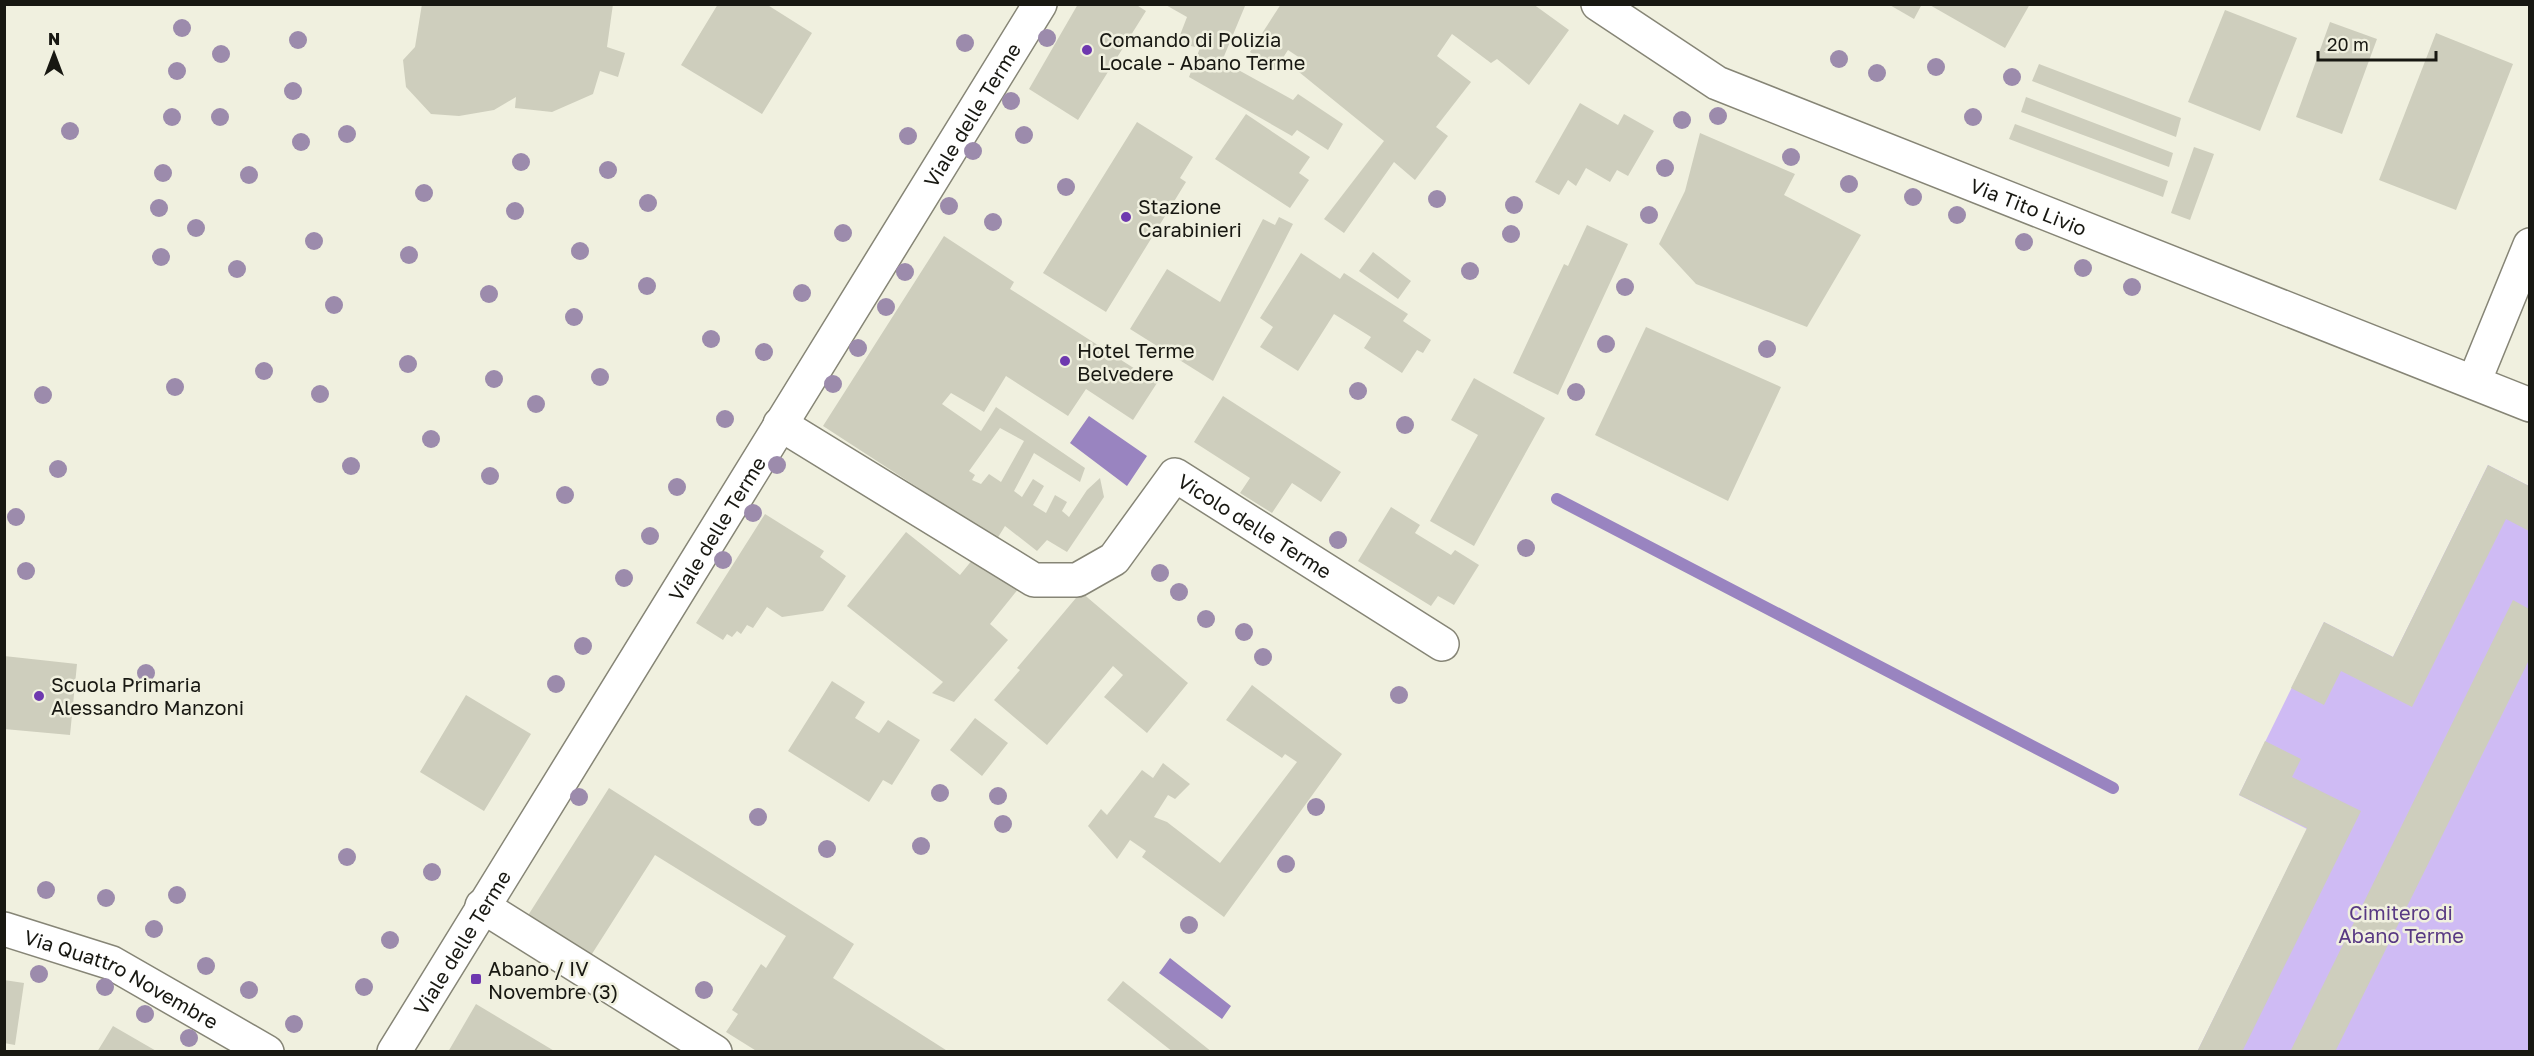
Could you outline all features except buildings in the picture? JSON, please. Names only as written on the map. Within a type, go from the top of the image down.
[{"type":"street","name":"Viale delle Terme","points":[[394,1052],[1040,4]]},
{"type":"street","name":"Via Tito Livio","points":[[1598,4],[1717,83],[2529,405]]},
{"type":"street","points":[[2474,382],[2529,245]]},
{"type":"street","name":"Vicolo delle Terme","points":[[780,424],[1034,580],[1077,580],[1114,559],[1175,475],[1442,644]]},
{"type":"street","points":[[482,906],[715,1052]]},
{"type":"street","name":"Via Quattro Novembre","points":[[4,929],[112,963],[267,1052]]},
{"type":"green space","name":"Cimitero di Abano Terme","points":[[2488,465],[2529,486],[2529,1051],[2197,1052],[2307,829],[2239,795],[2324,622],[2393,657]]},
{"type":"shaded area","points":[[1089,416],[1147,456],[1127,486],[1070,443]]},
{"type":"shaded area","points":[[1170,958],[1231,1006],[1222,1019],[1159,973]]},
{"type":"waterway","points":[[1557,499],[2113,788]]},
{"type":"place","name":"Comando di Polizia Locale - Abano Terme","points":[[1087,50]]},
{"type":"place","name":"Stazione Carabinieri","points":[[1126,217]]},
{"type":"place","name":"Hotel Terme Belvedere","points":[[1065,361]]},
{"type":"place","name":"Scuola Primaria Alessandro Manzoni","points":[[39,696]]},
{"type":"place","name":"Abano / IV Novembre (3)","points":[[476,979]]}]
